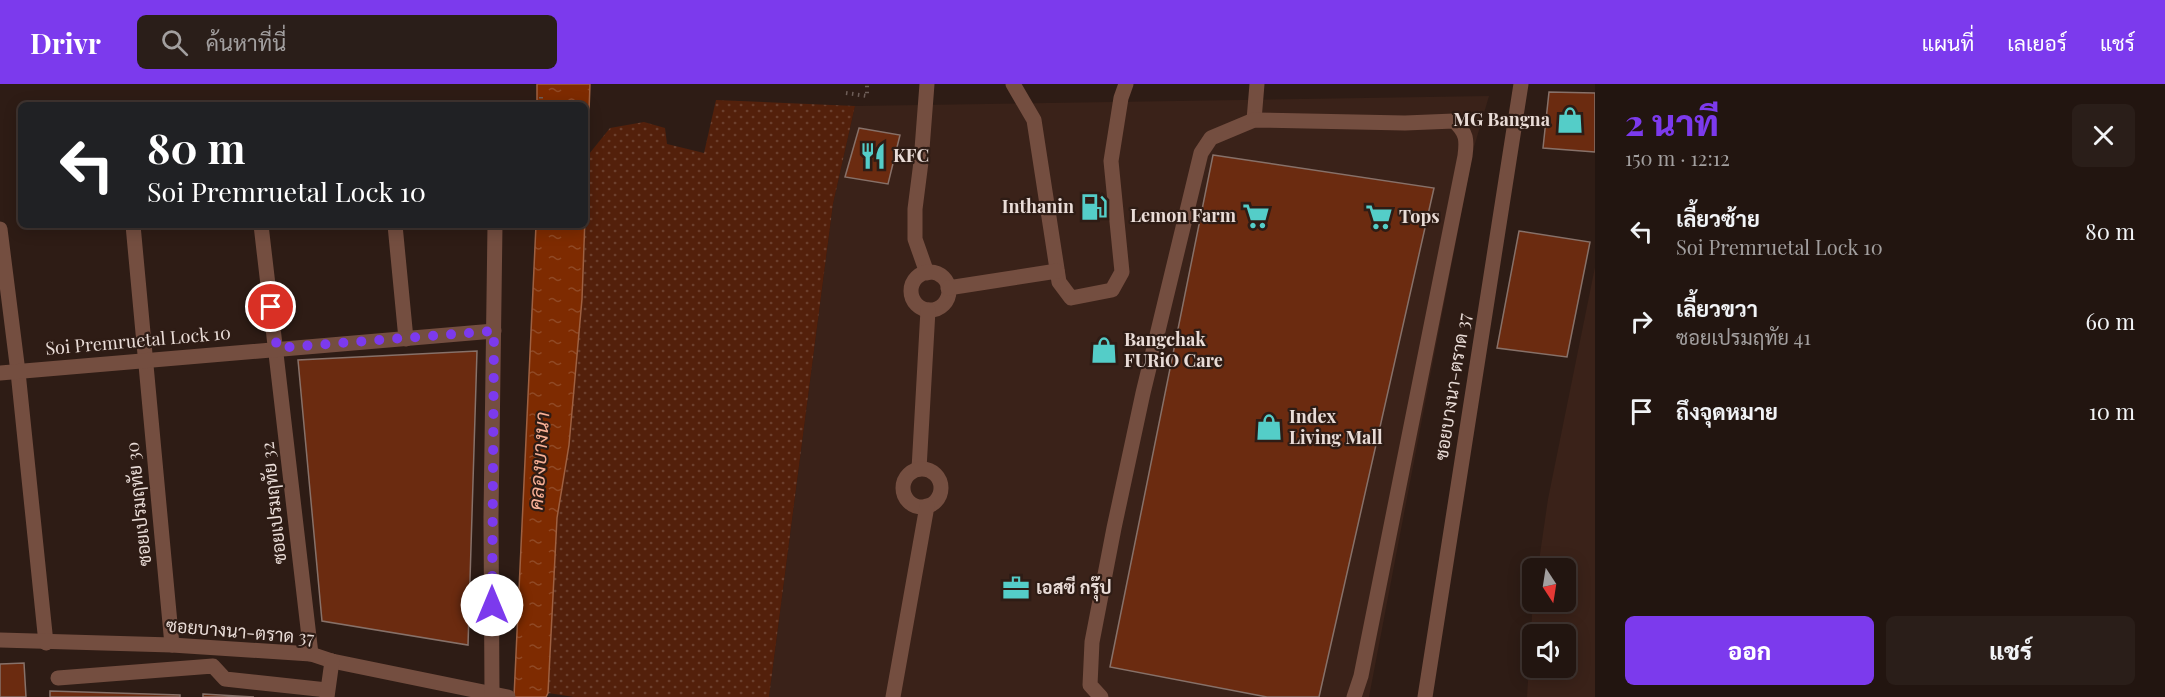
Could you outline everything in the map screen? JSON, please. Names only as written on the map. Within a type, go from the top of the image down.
[{"type":"street","points":[[927,84],[915,219],[915,239],[927,273]]},
{"type":"street","points":[[1013,84],[1034,120],[1059,282],[1071,298],[1112,290],[1122,272],[1111,161],[1125,84]]},
{"type":"street","points":[[1254,120],[1257,84]]},
{"type":"street","name":"ซอยบางนา-ตราด 37","points":[[1425,697],[1521,84]]},
{"type":"street","points":[[1101,697],[1090,686],[1092,642],[1143,393],[1201,153],[1211,138],[1254,120],[1405,123],[1454,121],[1464,130],[1467,138],[1465,156],[1441,284],[1363,664],[1354,697]]},
{"type":"street","name":"ซอยเปรมฤทัย 30","points":[[133,228],[172,645]]},
{"type":"street","name":"ซอยเปรมฤทัย 32","points":[[261,228],[311,654]]},
{"type":"street","points":[[395,228],[406,339]]},
{"type":"street","points":[[495,228],[491,517],[502,696]]},
{"type":"street","points":[[0,229],[18,372],[46,643]]},
{"type":"street","points":[[948,288],[1058,271]]},
{"type":"street","points":[[927,273],[940,275],[948,288],[945,303],[928,310],[922,309],[913,301],[911,289],[916,278],[927,273]]},
{"type":"street","points":[[919,469],[928,310]]},
{"type":"street","name":"Soi Premruetal Lock 10","points":[[0,373],[494,331]]},
{"type":"street","points":[[919,469],[932,471],[941,487],[937,499],[927,506],[914,505],[909,502],[903,492],[908,474],[919,469]]},
{"type":"street","points":[[893,697],[927,506]]},
{"type":"street","name":"ซอยบางนา-ตราด 37","points":[[0,640],[172,645],[311,654],[332,662],[502,696]]},
{"type":"street","points":[[58,678],[213,666],[225,679],[327,694],[332,662]]},
{"type":"path","points":[[846,93],[867,96],[867,84]]},
{"type":"path","points":[[541,97],[541,102]]},
{"type":"shaded area","points":[[1489,96],[1474,147],[1369,697],[769,697],[833,204],[855,106]]},
{"type":"shaded area","points":[[716,100],[855,106],[833,204],[769,697],[574,697],[548,693],[557,518],[569,445],[582,299],[585,228],[588,228],[589,154],[610,128],[644,122],[665,128],[667,144],[704,153]]},
{"type":"shaded area","points":[[1595,267],[1595,697],[1527,697],[1528,678],[1576,678],[1576,624],[1531,624],[1532,612],[1576,612],[1576,558],[1539,558],[1548,499]]},
{"type":"water","points":[[537,84],[590,84],[588,138],[588,102],[537,102]]},
{"type":"water","name":"คลองบางนา","points":[[536,228],[585,228],[582,299],[569,445],[557,518],[548,693],[546,697],[514,697]]},
{"type":"building","name":"MG Bangna","points":[[1549,92],[1595,93],[1595,152],[1543,148]]},
{"type":"building","name":"KFC","points":[[859,128],[900,135],[888,184],[845,177]]},
{"type":"building","name":"Index Living Mall","points":[[1213,155],[1434,188],[1319,697],[1267,697],[1110,667]]},
{"type":"building","points":[[1519,231],[1590,242],[1567,357],[1497,348]]},
{"type":"building","points":[[477,351],[468,645],[322,621],[298,360]]},
{"type":"building","points":[[24,663],[26,697],[0,697],[0,664]]},
{"type":"building","points":[[50,691],[180,695],[180,697],[50,697]]},
{"type":"building","points":[[203,694],[254,697],[203,697]]},
{"type":"place","name":"MG Bangna","points":[[1570,120]]},
{"type":"place","name":"KFC","points":[[873,156]]},
{"type":"place","name":"Inthanin","points":[[1094,207]]},
{"type":"place","name":"Lemon Farm","points":[[1256,216]]},
{"type":"place","name":"Tops","points":[[1379,217]]},
{"type":"place","name":"Bangchak FURiO Care","points":[[1104,350]]},
{"type":"place","name":"Index Living Mall","points":[[1269,427]]},
{"type":"place","name":"เอสซี กรุ๊ป","points":[[1016,588]]},
{"type":"route","points":[[271,307],[277,348],[494,331],[492,605]]}]
